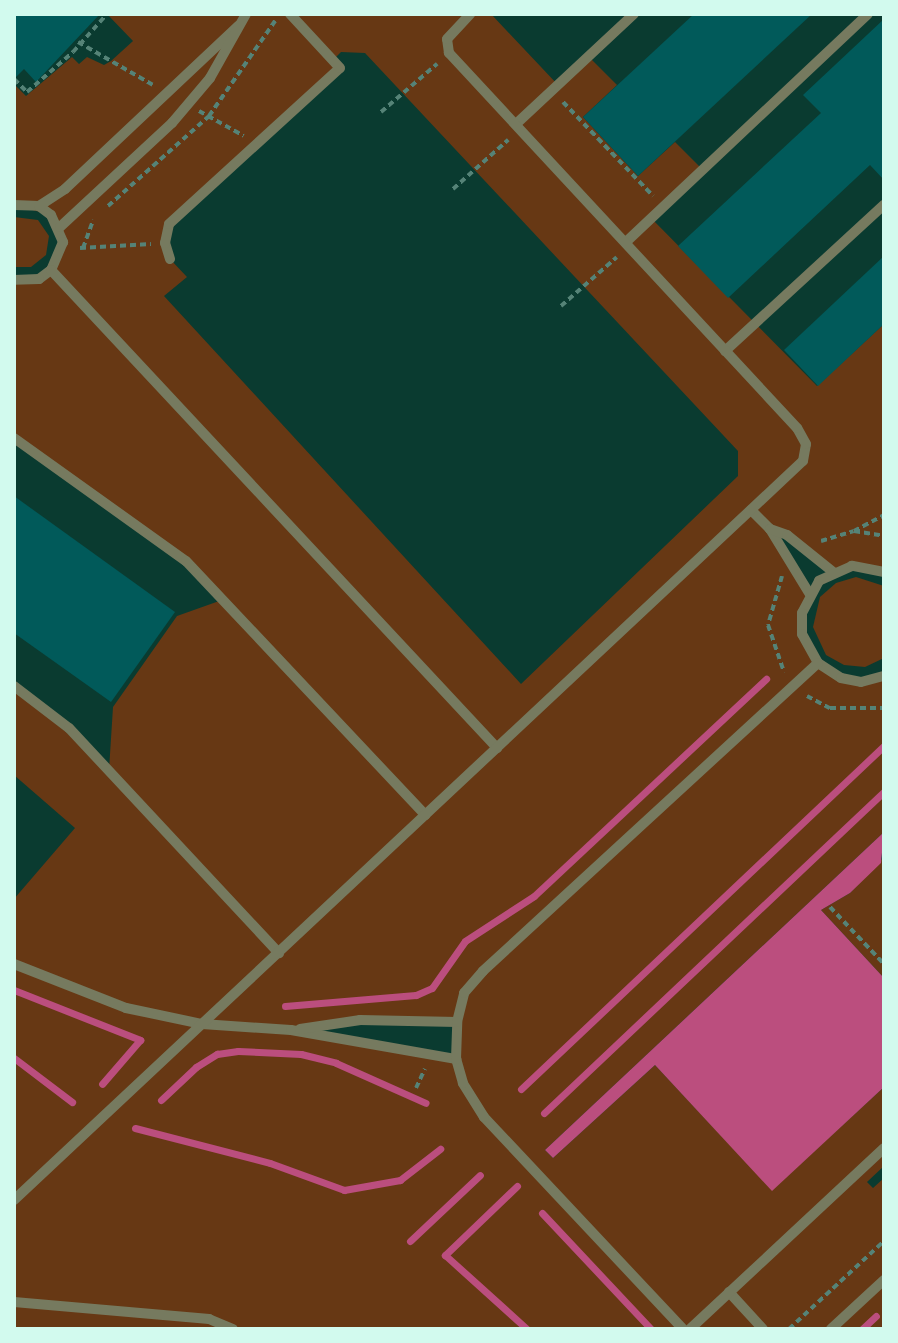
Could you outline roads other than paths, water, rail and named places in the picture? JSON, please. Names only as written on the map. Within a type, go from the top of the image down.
[{"type":"lane","points":[[60,227],[172,123],[210,78],[246,14]]},
{"type":"lane","points":[[170,259],[165,243],[169,224],[340,68],[290,14]]},
{"type":"lane","points":[[14,1200],[803,461],[806,444],[628,244],[449,53],[447,39],[470,14]]},
{"type":"lane","points":[[518,126],[634,14]]},
{"type":"lane","points":[[628,244],[663,207],[868,14]]},
{"type":"lane","points":[[14,205],[39,206],[65,189],[240,25]]},
{"type":"lane","points":[[725,351],[884,205]]},
{"type":"lane","points":[[14,280],[39,279],[51,270],[62,249],[60,227],[39,206]]},
{"type":"lane","points":[[51,270],[497,748]]},
{"type":"lane","points":[[14,438],[186,561],[425,815]]},
{"type":"lane","points":[[751,510],[770,529],[809,593]]},
{"type":"lane","points":[[770,529],[787,535],[833,572]]},
{"type":"lane","points":[[884,572],[852,566],[833,572],[809,593],[802,634],[818,663],[841,678],[861,682],[884,676]]},
{"type":"lane","points":[[683,1329],[484,1117],[463,1083],[456,1059],[457,1022],[464,993],[483,971],[818,663]]},
{"type":"lane","points":[[14,686],[69,728],[279,953]]},
{"type":"lane","points":[[14,964],[126,1008],[202,1024],[291,1030],[456,1059]]},
{"type":"lane","points":[[291,1030],[360,1020],[457,1022]]},
{"type":"lane","points":[[690,1329],[884,1148]]},
{"type":"lane","points":[[831,1329],[884,1280]]},
{"type":"lane","points":[[729,1292],[763,1329]]},
{"type":"lane","points":[[14,1302],[209,1319],[233,1329]]},
{"type":"waterway","points":[[285,1006],[416,995],[432,988],[465,941],[534,896],[766,679]]},
{"type":"waterway","points":[[521,1089],[884,746]]},
{"type":"waterway","points":[[544,1113],[884,791]]},
{"type":"waterway","points":[[14,990],[140,1040],[102,1084]]},
{"type":"waterway","points":[[161,1100],[196,1067],[217,1054],[238,1051],[301,1054],[336,1063],[426,1103]]},
{"type":"waterway","points":[[14,1058],[72,1102]]},
{"type":"waterway","points":[[135,1128],[270,1163],[344,1190],[400,1180],[440,1149]]},
{"type":"waterway","points":[[410,1241],[480,1175]]},
{"type":"waterway","points":[[517,1186],[445,1255],[527,1329]]},
{"type":"waterway","points":[[542,1213],[651,1329]]},
{"type":"waterway","points":[[862,1329],[876,1316]]}]
